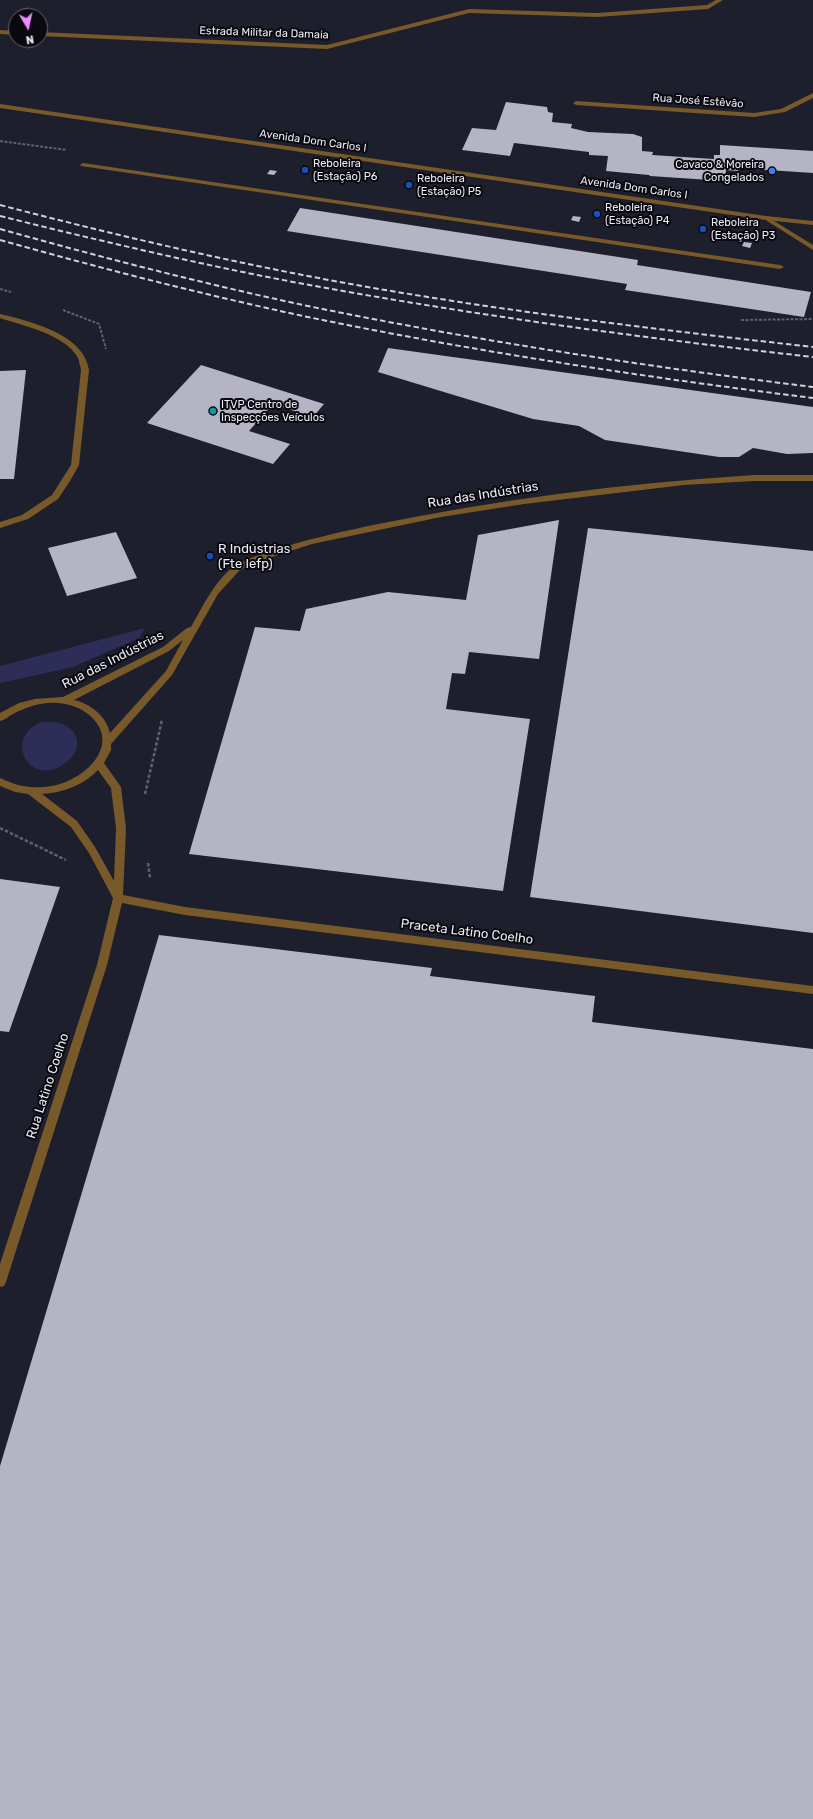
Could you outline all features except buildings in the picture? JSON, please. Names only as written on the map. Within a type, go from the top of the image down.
[{"type":"street","name":"Estrada Militar da Damaia","points":[[48,34],[327,47],[469,11],[597,15],[708,7],[720,0]]},
{"type":"street","name":"Rua José Estêvão","points":[[576,103],[754,115],[782,111],[813,95]]},
{"type":"street","name":"Avenida Dom Carlos I","points":[[0,106],[766,218],[813,223]]},
{"type":"street","points":[[83,166],[780,267]]},
{"type":"street","points":[[766,218],[813,248]]},
{"type":"street","points":[[0,316],[39,329],[68,342],[81,355],[85,362],[75,465],[55,497],[25,517],[0,525]]},
{"type":"street","name":"Rua das Indústrias","points":[[107,743],[169,673],[214,592],[236,569],[250,561],[311,541],[441,514],[524,500],[684,482],[754,478],[813,478]]},
{"type":"street","name":"Rua das Indústrias","points":[[63,701],[166,649],[194,628]]},
{"type":"street","points":[[0,782],[19,790],[32,792],[52,790],[71,785],[87,776],[99,764],[105,754],[107,743],[105,728],[96,715],[81,706],[63,701],[43,700],[23,705],[2,715]]},
{"type":"street","name":"Rua Latino Coelho","points":[[0,1282],[102,965],[118,898],[120,828],[116,787],[99,764]]},
{"type":"street","points":[[32,792],[74,824],[92,850],[118,898]]},
{"type":"street","name":"Praceta Latino Coelho","points":[[118,898],[185,911],[813,990]]},
{"type":"path","points":[[741,320],[813,318]]},
{"type":"path","points":[[0,828],[69,861]]},
{"type":"shaded area","points":[[145,628],[139,638],[73,667],[0,683],[0,666]]},
{"type":"shaded area","points":[[41,722],[57,722],[62,724],[72,730],[77,739],[76,749],[70,759],[57,768],[45,771],[34,767],[27,760],[23,751],[23,740],[29,730]]},
{"type":"railway","points":[[0,205],[191,252],[385,290],[599,322],[813,347]]},
{"type":"railway","points":[[0,216],[190,261],[266,277],[367,295],[558,325],[813,357]]},
{"type":"railway","points":[[0,229],[189,279],[265,297],[366,318],[494,341],[621,361],[813,387]]},
{"type":"railway","points":[[0,240],[189,290],[265,308],[366,329],[494,352],[621,372],[813,398]]},
{"type":"place","name":"Reboleira (Estação) P6","points":[[305,170]]},
{"type":"place","name":"Cavaco & Moreira Congelados","points":[[772,171]]},
{"type":"place","name":"Reboleira (Estação) P5","points":[[409,185]]},
{"type":"place","name":"Reboleira (Estação) P4","points":[[597,214]]},
{"type":"place","name":"Reboleira (Estação) P3","points":[[703,229]]},
{"type":"place","name":"ITVP Centro de Inspecções Veículos","points":[[213,411]]},
{"type":"place","name":"R Indústrias (Fte Iefp)","points":[[210,556]]}]
